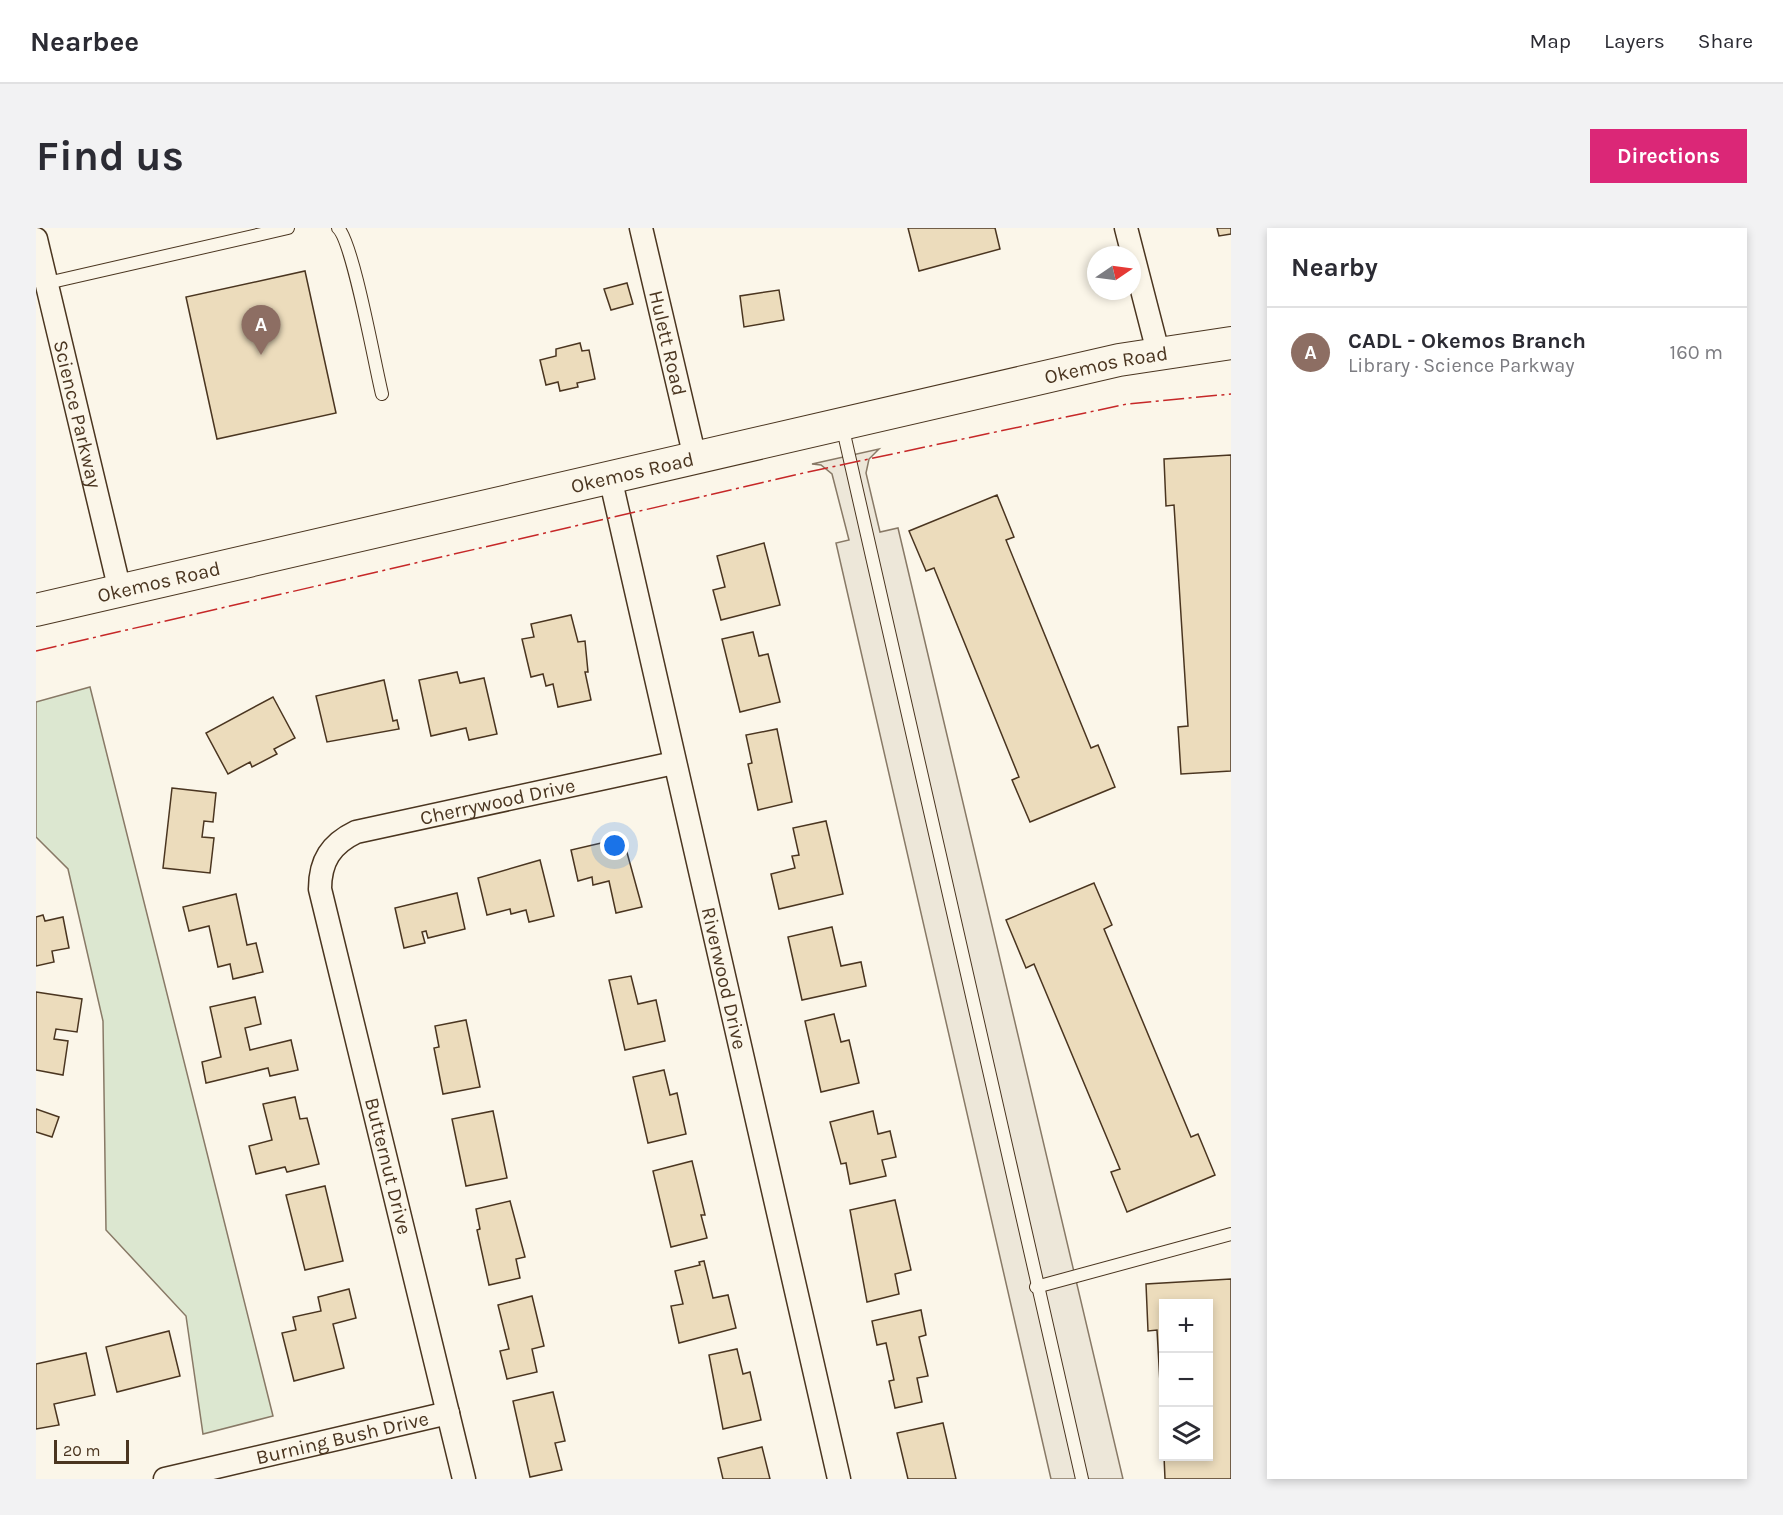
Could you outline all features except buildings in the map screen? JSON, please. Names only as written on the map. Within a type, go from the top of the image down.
[{"type":"main road","name":"Okemos Road","points":[[36,610],[1158,352],[1231,343]]},
{"type":"street","name":"Hulett Road","points":[[641,228],[695,458]]},
{"type":"street","points":[[1126,228],[1158,352]]},
{"type":"street","name":"Science Parkway","points":[[36,239],[41,285],[120,591]]},
{"type":"street","name":"Riverwood Drive","points":[[610,477],[839,1479]]},
{"type":"street","name":"Cherrywood Drive","points":[[328,853],[343,838],[356,832],[674,763]]},
{"type":"street","name":"Butternut Drive","points":[[328,853],[322,864],[320,889],[464,1479]]},
{"type":"street","name":"Burning Bush Drive","points":[[165,1479],[448,1413]]},
{"type":"lane","points":[[41,285],[288,228]]},
{"type":"lane","points":[[338,228],[346,242],[352,264],[382,394]]},
{"type":"lane","points":[[842,424],[1036,1287],[1082,1479]]},
{"type":"lane","points":[[1036,1287],[1231,1234]]},
{"type":"green space","points":[[90,687],[273,1416],[203,1434],[186,1316],[106,1230],[103,1021],[68,869],[36,837],[36,702]]},
{"type":"shaded area","points":[[879,449],[869,459],[866,473],[880,532],[898,528],[1123,1479],[1051,1479],[836,543],[849,540],[832,474],[821,465],[812,464]]},
{"type":"power","points":[[36,651],[808,472],[1127,404],[1231,394]]},
{"type":"place","name":"CADL - Okemos Branch","points":[[261,355]]}]
